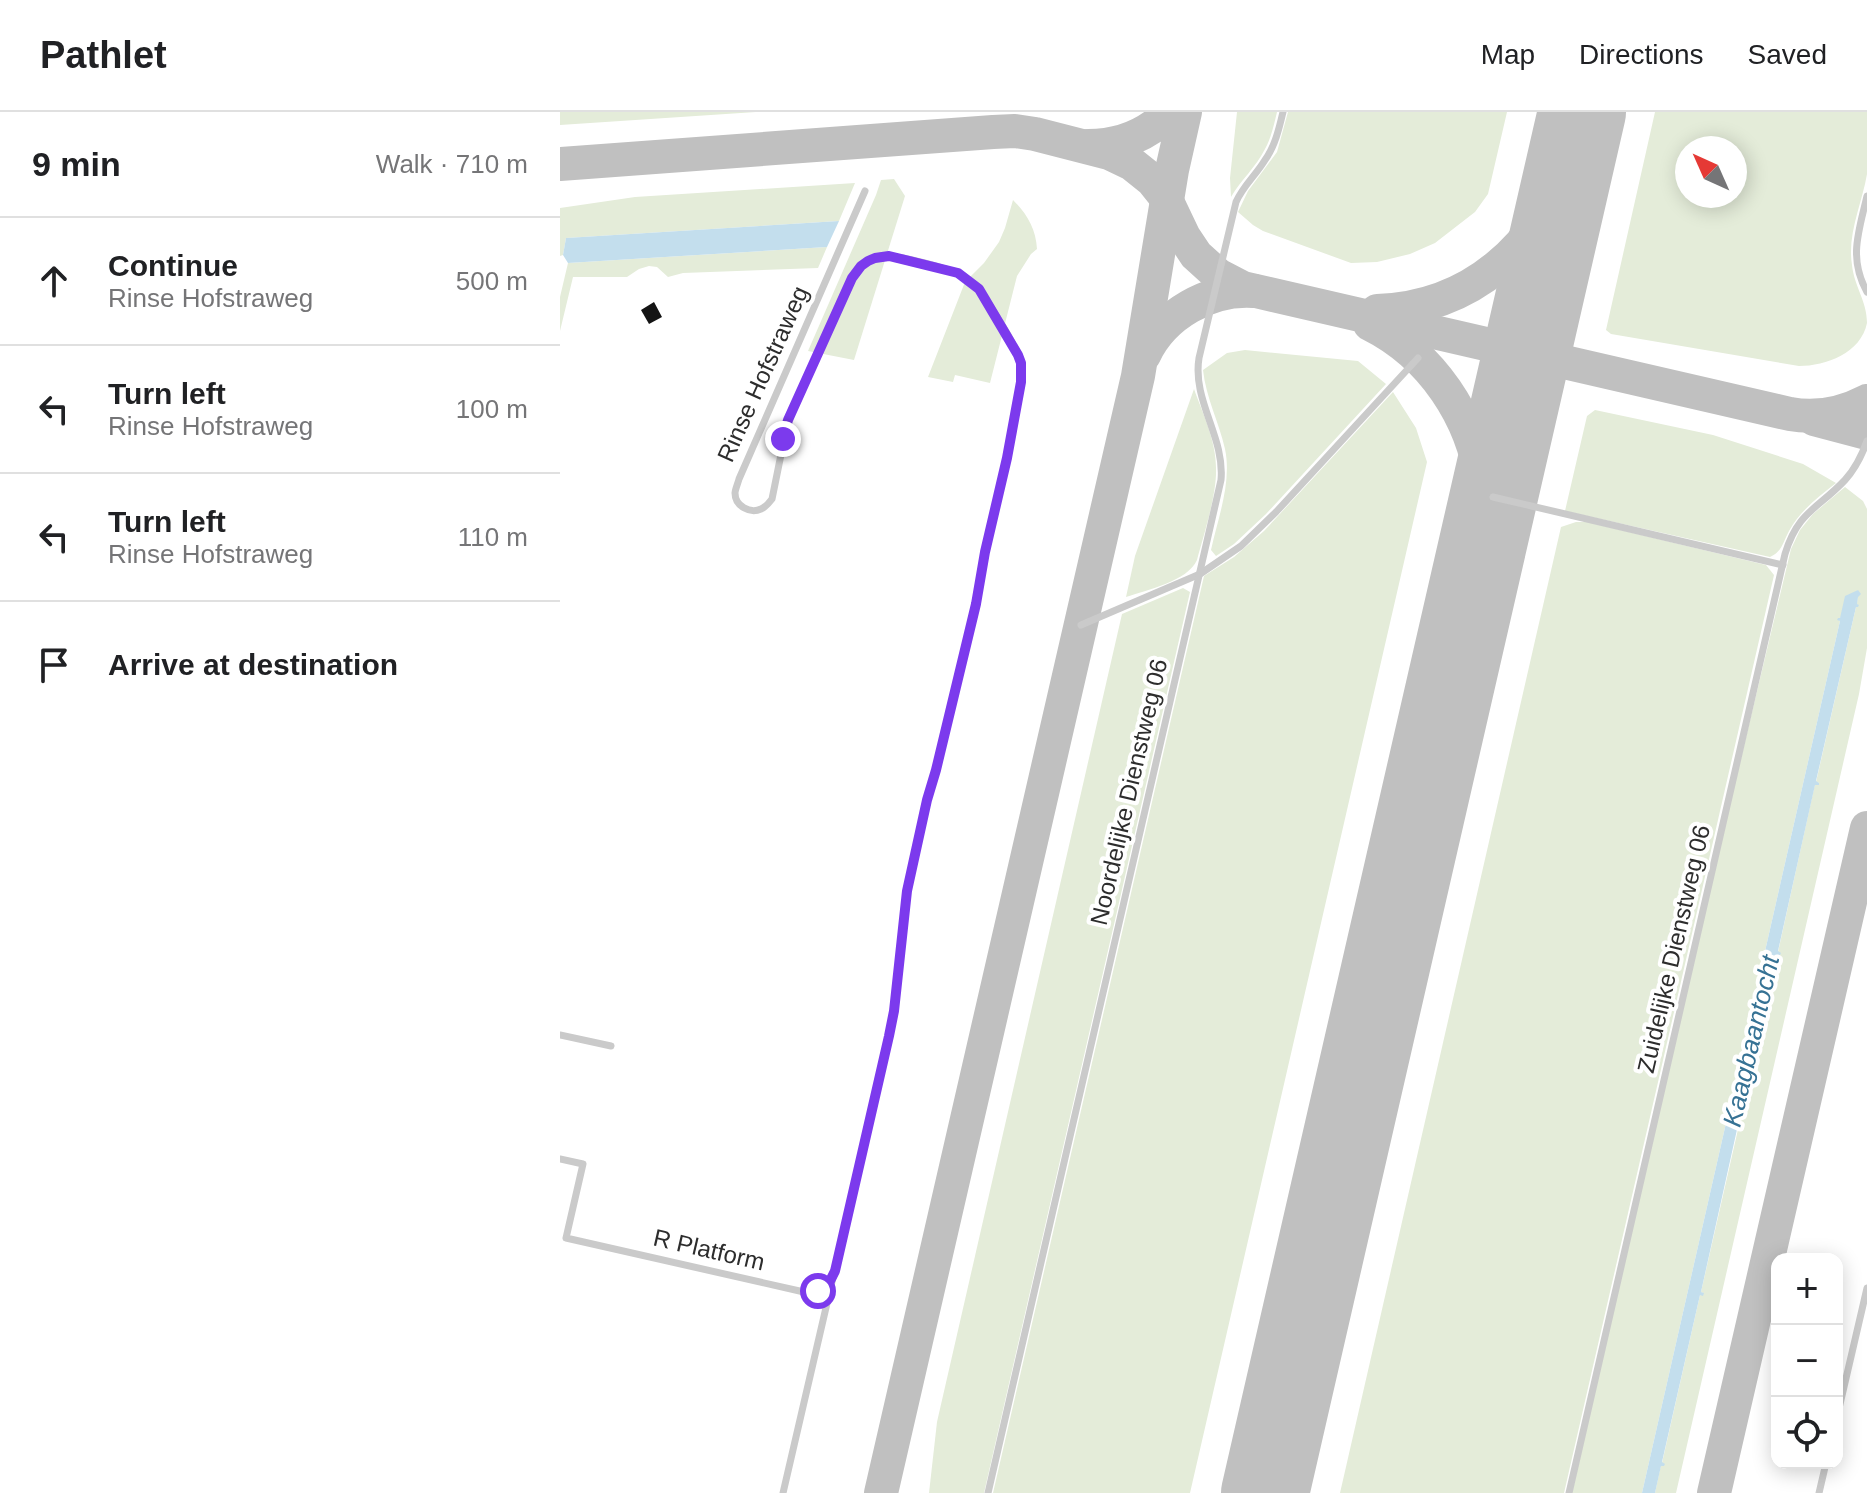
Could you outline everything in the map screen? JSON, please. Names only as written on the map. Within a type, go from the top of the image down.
[{"type":"lane","name":"Noordelijke Dienstweg 06","points":[[988,1493],[1219,490],[1219,447],[1199,388],[1199,358],[1236,202],[1268,156],[1283,112]]},
{"type":"lane","name":"Rinse Hofstraweg","points":[[783,1493],[889,1036],[907,891],[976,604],[1022,374],[1014,346],[979,289],[965,277],[952,270],[895,257],[868,261],[852,278],[788,420],[772,499],[754,511],[739,504],[735,494],[739,479],[865,191]]},
{"type":"lane","points":[[1867,196],[1855,257],[1857,272],[1867,292]]},
{"type":"lane","points":[[1081,625],[1200,574],[1234,551],[1259,530],[1418,358]]},
{"type":"lane","name":"Zuidelijke Dienstweg 06","points":[[1569,1493],[1789,541],[1814,506],[1847,477],[1867,441]]},
{"type":"lane","points":[[1493,497],[1783,565]]},
{"type":"lane","points":[[560,1035],[611,1046]]},
{"type":"lane","name":"R Platform","points":[[560,1159],[583,1164],[566,1238],[804,1292],[823,1288],[832,1280],[835,1271]]},
{"type":"lane","points":[[1842,1397],[1867,1288]]},
{"type":"lane","points":[[1819,1493],[1825,1469]]},
{"type":"green space","points":[[560,112],[756,112],[560,125]]},
{"type":"green space","points":[[1237,112],[1277,112],[1265,149],[1231,197],[1230,178]]},
{"type":"green space","points":[[1288,112],[1507,112],[1488,194],[1475,212],[1435,243],[1410,254],[1377,262],[1351,263],[1263,231],[1238,212],[1248,191],[1277,152]]},
{"type":"green space","points":[[1655,112],[1867,112],[1867,174],[1853,230],[1851,253],[1853,273],[1867,323],[1858,342],[1850,350],[1820,364],[1799,366],[1611,334],[1606,330]]},
{"type":"green space","points":[[894,179],[905,196],[854,360],[808,351],[881,180]]},
{"type":"green space","points":[[855,183],[839,221],[566,238],[563,255],[560,256],[560,208],[635,197]]},
{"type":"green space","points":[[1013,200],[1030,222],[1037,249],[1017,276],[990,383],[955,375],[953,382],[928,377],[965,282],[999,242]]},
{"type":"green space","points":[[827,247],[818,268],[683,273],[668,277],[657,267],[649,266],[627,277],[573,277],[560,331],[560,297],[568,263]]},
{"type":"green space","points":[[1245,350],[1358,361],[1386,384],[1266,514],[1216,556],[1211,550],[1223,500],[1227,462],[1203,370],[1227,353]]},
{"type":"green space","points":[[1194,389],[1211,438],[1216,468],[1212,502],[1197,560],[1176,579],[1126,597],[1135,556]]},
{"type":"green space","points":[[1393,392],[1416,428],[1427,462],[1190,1493],[993,1493],[1204,576],[1234,557],[1264,531]]},
{"type":"green space","points":[[1595,410],[1713,435],[1803,464],[1836,483],[1804,511],[1780,549],[1770,557],[1565,511],[1587,416]]},
{"type":"green space","points":[[1845,487],[1863,501],[1867,509],[1867,648],[1676,1493],[1655,1493],[1661,1465],[1664,1465],[1700,1295],[1703,1293],[1777,954],[1780,955],[1778,952],[1815,784],[1819,783],[1816,782],[1858,607],[1858,590],[1838,619],[1642,1493],[1572,1493],[1791,549],[1800,530],[1813,514]]},
{"type":"green space","points":[[1587,522],[1766,565],[1774,575],[1564,1493],[1340,1493],[1561,527]]},
{"type":"green space","points":[[1183,588],[1190,592],[984,1493],[929,1493],[937,1422],[1122,614]]},
{"type":"water","points":[[839,221],[827,247],[568,263],[563,255],[566,238]]},
{"type":"water","name":"Kaagbaantocht","points":[[1858,590],[1861,594],[1858,597],[1859,605],[1856,607],[1816,781],[1819,785],[1815,785],[1778,951],[1781,953],[1777,955],[1739,1121],[1742,1125],[1738,1125],[1701,1292],[1704,1293],[1700,1295],[1662,1462],[1665,1464],[1661,1466],[1655,1493],[1642,1493],[1840,621],[1837,620],[1845,596]]},
{"type":"building","points":[[654,302],[662,317],[649,324],[641,310]]},
{"type":"taxiway","points":[[1088,146],[1132,138],[1170,112]]},
{"type":"taxiway","points":[[881,1493],[1138,376],[1172,170],[1185,112]]},
{"type":"taxiway","points":[[560,164],[993,132],[1035,134],[1109,153],[1132,164],[1152,180],[1164,195],[1196,255],[1218,275],[1243,288],[1790,414],[1830,414],[1867,401]]},
{"type":"taxiway","points":[[1377,311],[1412,307],[1443,298],[1472,284],[1498,266],[1541,219],[1571,159]]},
{"type":"taxiway","points":[[1144,355],[1163,327],[1190,306],[1221,294],[1254,291]]},
{"type":"taxiway","points":[[1370,324],[1412,353],[1446,390],[1459,412],[1477,459],[1482,484],[1482,546]]},
{"type":"taxiway","points":[[1814,419],[1867,433]]},
{"type":"taxiway","points":[[1714,1493],[1867,828]]},
{"type":"runway","points":[[1265,1493],[1582,112]]},
{"type":"route","points":[[783,439],[788,420],[852,278],[861,266],[875,258],[895,257],[952,270],[965,277],[979,289],[1021,363],[1021,382],[1007,458],[976,604],[907,891],[889,1036],[835,1271],[832,1280],[818,1291]]}]
